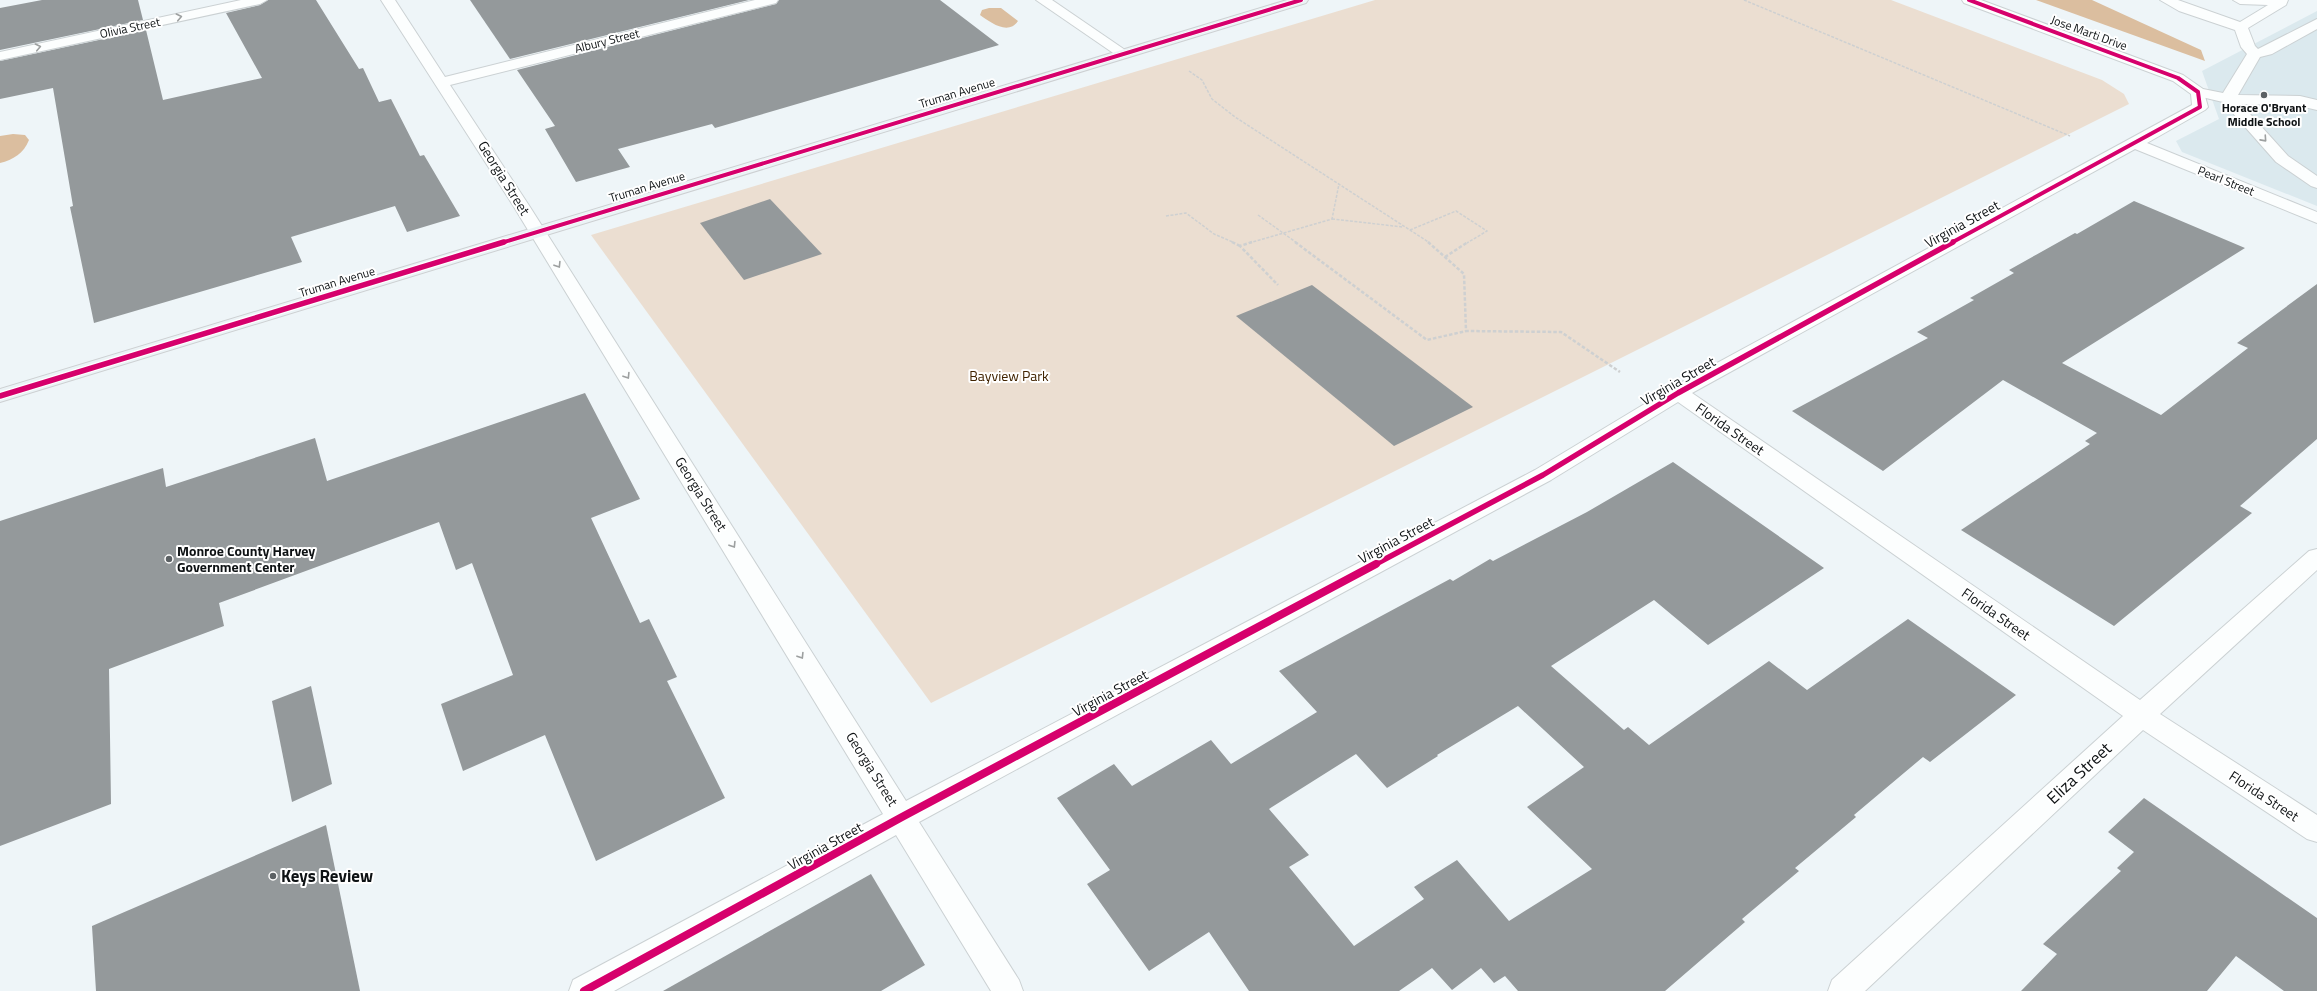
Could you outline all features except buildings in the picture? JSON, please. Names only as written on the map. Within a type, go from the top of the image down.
[{"type":"main road","name":"Truman Avenue","points":[[0,396],[1301,0]]},
{"type":"street","name":"Olivia Street","points":[[0,56],[260,0]]},
{"type":"street","name":"Georgia Street","points":[[388,0],[443,82],[537,232],[902,817],[1008,991]]},
{"type":"street","name":"Albury Street","points":[[443,82],[771,0]]},
{"type":"street","points":[[1043,0],[1124,54]]},
{"type":"street","name":"Jose Marti Drive","points":[[1969,0],[2178,78],[2198,92]]},
{"type":"street","points":[[2167,0],[2184,8],[2241,27]]},
{"type":"street","points":[[2240,0],[2283,1]]},
{"type":"street","points":[[2241,27],[2283,1]]},
{"type":"street","points":[[2228,99],[2242,72],[2256,54],[2267,51],[2317,23]]},
{"type":"street","points":[[2241,27],[2248,47],[2256,54]]},
{"type":"street","points":[[2198,92],[2228,99],[2300,101],[2317,105]]},
{"type":"street","name":"Virginia Street","points":[[584,991],[902,817],[1543,475],[1678,393],[2200,107],[2198,92]]},
{"type":"street","points":[[2228,99],[2282,159],[2317,183]]},
{"type":"street","name":"Pearl Street","points":[[2134,143],[2317,218]]},
{"type":"street","name":"Florida Street","points":[[1678,393],[2141,715],[2317,830]]},
{"type":"street","name":"Eliza Street","points":[[1843,991],[2141,715],[2317,557]]},
{"type":"path","points":[[1744,0],[2114,154]]},
{"type":"path","points":[[1184,67],[1202,80],[1212,99],[1235,117],[1405,227],[1464,274],[1466,331]]},
{"type":"path","points":[[1332,219],[1339,184]]},
{"type":"path","points":[[1409,230],[1456,211],[1486,231],[1445,258]]},
{"type":"path","points":[[1166,216],[1186,213],[1214,234],[1240,246],[1278,285]]},
{"type":"path","points":[[1258,215],[1427,340],[1466,331],[1561,332],[1620,372]]},
{"type":"path","points":[[1240,246],[1332,219],[1405,227]]},
{"type":"shaded area","points":[[2036,0],[2092,0],[2201,50],[2205,61]]},
{"type":"shaded area","points":[[989,8],[1001,8],[1018,21],[1014,25],[1004,28],[994,24],[980,15],[982,10]]},
{"type":"shaded area","name":"Horace O'Bryant Middle School","points":[[2317,11],[2317,206],[2182,152],[2176,141],[2219,119],[2202,71]]},
{"type":"shaded area","points":[[13,134],[25,135],[29,140],[27,145],[18,155],[0,163],[0,136]]},
{"type":"green space","name":"Bayview Park","points":[[1375,0],[1891,0],[2102,80],[2124,94],[2129,104],[931,703],[591,235]]},
{"type":"cycle path","points":[[0,396],[1301,0]]},
{"type":"cycle path","points":[[584,991],[902,817],[1543,475],[1678,393],[2200,107],[2198,92],[2178,78],[1969,0]]},
{"type":"place","name":"Horace O'Bryant Middle School","points":[[2264,95]]},
{"type":"place","name":"Monroe County Harvey Government Center","points":[[169,559]]},
{"type":"place","name":"Keys Review","points":[[273,876]]}]
